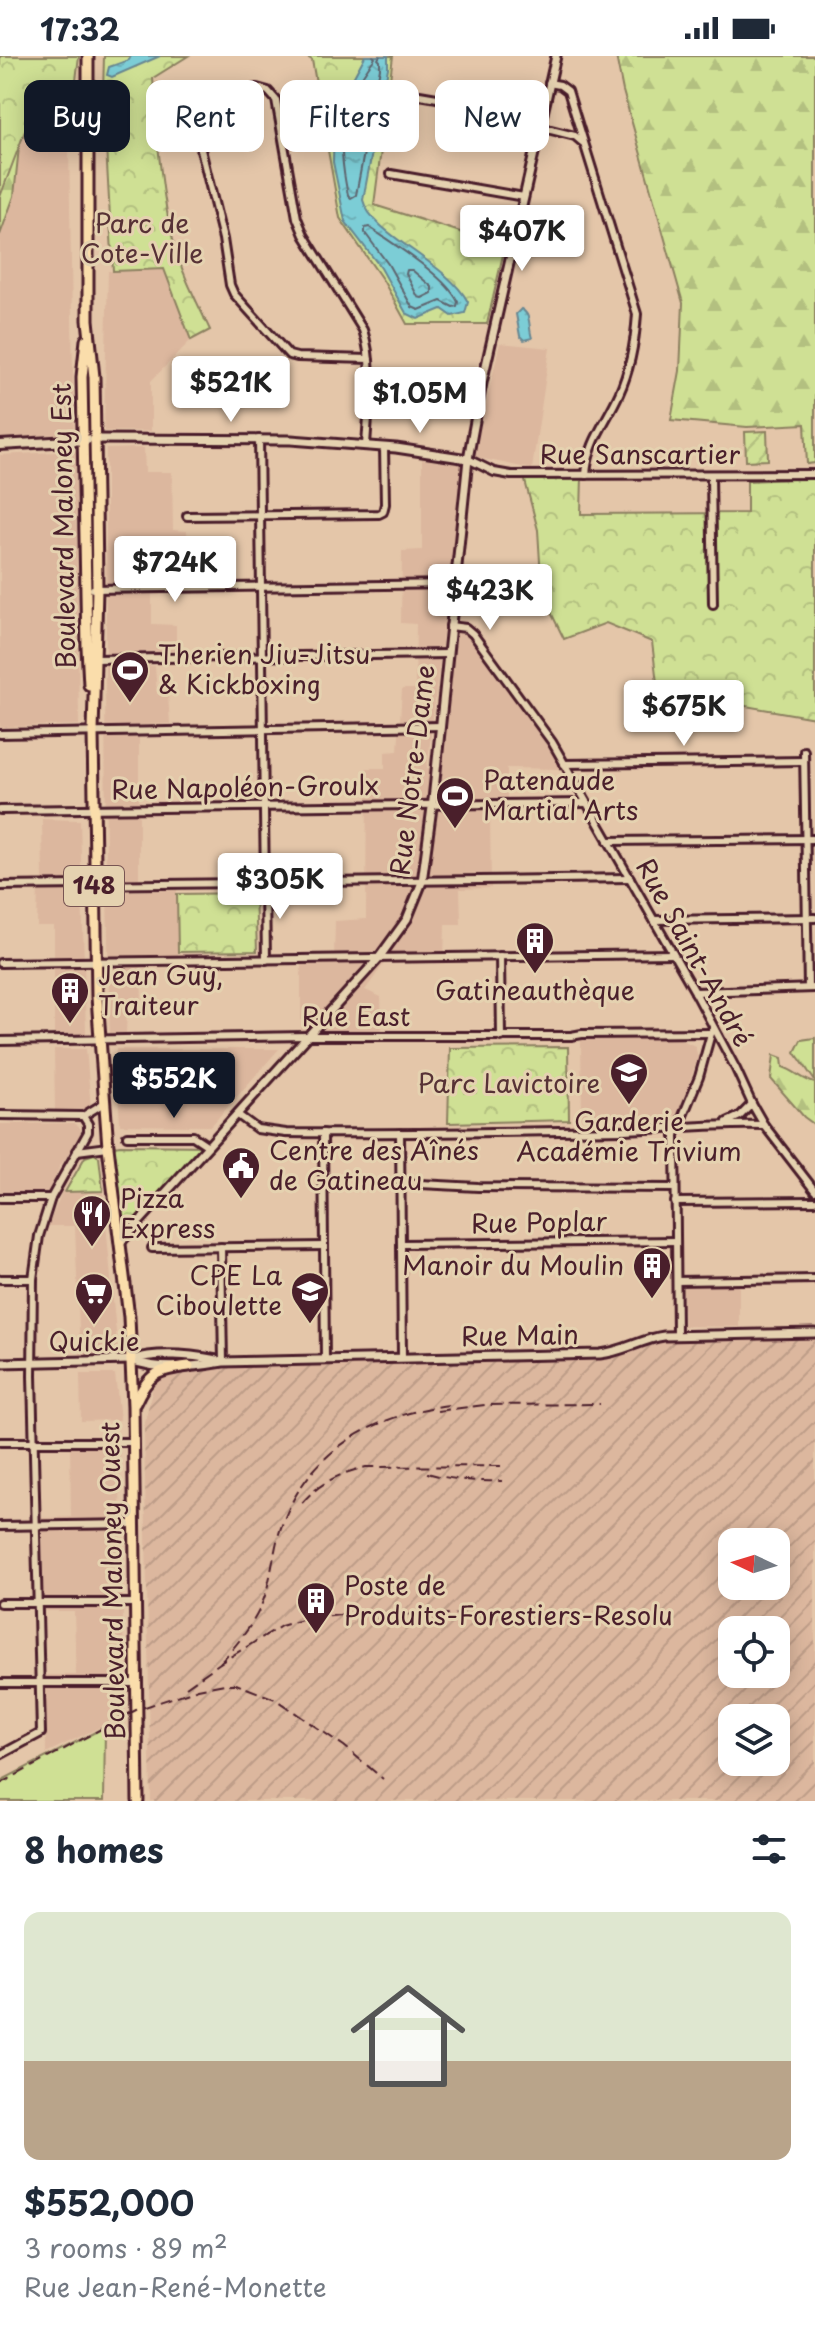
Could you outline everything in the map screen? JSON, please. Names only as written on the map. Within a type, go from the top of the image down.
[{"type":"main road","name":"Boulevard Maloney Est","points":[[88,56],[88,320],[94,377],[97,589],[92,659]]},
{"type":"main road","name":"Boulevard Maloney Est","points":[[88,320],[82,377],[86,590],[92,659],[99,1040],[131,1360]]},
{"type":"main road","points":[[0,445],[96,439]]},
{"type":"main road","name":"Boulevard Maloney Ouest","points":[[131,1360],[138,1801]]},
{"type":"main road","points":[[133,1406],[151,1375],[189,1366]]},
{"type":"street","name":"Rue Notre-Dame","points":[[549,83],[556,56]]},
{"type":"street","points":[[549,83],[560,85],[568,91],[637,314],[634,350],[619,394],[591,445],[586,475]]},
{"type":"street","points":[[366,446],[369,359],[363,330],[304,235],[297,218],[276,100],[268,91],[257,88],[201,99],[194,104],[192,113],[234,294],[289,355],[369,359]]},
{"type":"street","points":[[549,130],[575,136],[584,144]]},
{"type":"street","name":"Rue Notre-Dame","points":[[120,1243],[378,959],[407,919],[422,882],[468,459],[534,152]]},
{"type":"street","points":[[391,174],[524,197]]},
{"type":"street","points":[[96,439],[259,439],[384,447],[468,459]]},
{"type":"street","points":[[259,439],[266,960]]},
{"type":"street","points":[[187,516],[379,514],[383,512],[385,504],[384,447]]},
{"type":"street","name":"Rue Sanscartier","points":[[468,459],[494,472],[511,475],[815,474]]},
{"type":"street","points":[[711,476],[713,604]]},
{"type":"street","points":[[86,590],[455,584]]},
{"type":"street","name":"Rue Saint-André","points":[[450,626],[466,628],[473,634],[544,730],[695,992],[712,1030],[764,1125],[815,1191]]},
{"type":"street","points":[[92,659],[447,654]]},
{"type":"street","points":[[0,734],[441,726]]},
{"type":"street","points":[[695,992],[812,988],[804,751]]},
{"type":"street","points":[[564,764],[804,761]]},
{"type":"street","name":"Rue Napoléon-Groulx","points":[[0,810],[586,803]]},
{"type":"street","points":[[608,841],[815,839]]},
{"type":"street","points":[[0,886],[630,878]]},
{"type":"street","points":[[654,920],[811,918]]},
{"type":"street","points":[[0,963],[673,954]]},
{"type":"street","points":[[500,956],[501,1037]]},
{"type":"street","points":[[677,1334],[675,1135],[699,1077],[712,1030]]},
{"type":"street","name":"Rue East","points":[[0,1041],[307,1036],[501,1037],[712,1030]]},
{"type":"street","points":[[0,1115],[83,1116],[104,1103]]},
{"type":"street","points":[[716,1125],[734,1120],[752,1104]]},
{"type":"street","points":[[238,1115],[262,1131],[323,1133],[764,1125]]},
{"type":"street","points":[[0,1755],[41,1733],[33,1279],[39,1236],[51,1198],[88,1132],[83,1116]]},
{"type":"street","points":[[323,1133],[325,1360]]},
{"type":"street","points":[[400,1133],[402,1357]]},
{"type":"street","points":[[127,1136],[193,1136],[208,1146]]},
{"type":"street","points":[[77,1151],[108,1147]]},
{"type":"street","points":[[401,1183],[478,1187],[675,1188]]},
{"type":"street","points":[[0,1198],[51,1198]]},
{"type":"street","points":[[675,1202],[815,1201]]},
{"type":"street","name":"Rue Poplar","points":[[403,1244],[676,1241]]},
{"type":"street","points":[[152,1248],[324,1246]]},
{"type":"street","points":[[221,1247],[223,1362]]},
{"type":"street","points":[[0,1279],[33,1279]]},
{"type":"street","points":[[677,1281],[815,1279]]},
{"type":"street","name":"Rue Main","points":[[131,1360],[143,1365],[189,1366],[223,1362],[600,1354],[677,1334],[815,1333]]},
{"type":"street","name":"Rue Main","points":[[0,1363],[131,1360],[143,1356],[200,1357],[223,1362]]},
{"type":"street","points":[[0,1442],[134,1442]]},
{"type":"street","points":[[0,1526],[134,1524]]},
{"type":"street","points":[[0,1603],[135,1603]]},
{"type":"street","points":[[0,1683],[136,1683]]},
{"type":"shaded area","points":[[24,133],[24,152],[69,152],[74,433],[0,439],[0,197]]},
{"type":"shaded area","points":[[164,269],[191,340],[151,381],[151,431],[104,431],[108,271]]},
{"type":"shaded area","points":[[500,343],[550,348],[532,469],[474,457]]},
{"type":"shaded area","points":[[144,448],[145,472],[172,472],[173,530],[187,531],[189,581],[152,584],[152,624],[176,625],[176,651],[106,653],[106,449]]},
{"type":"shaded area","points":[[76,451],[79,725],[0,727],[0,455]]},
{"type":"shaded area","points":[[422,459],[463,465],[427,768],[436,769],[450,626],[473,634],[564,764],[562,769],[507,768],[507,812],[490,812],[491,888],[460,889],[461,924],[445,924],[444,959],[386,961],[365,990],[381,997],[382,1035],[301,1032],[301,960],[334,959],[335,921],[366,919],[367,768],[385,768],[385,752],[398,751],[402,689],[415,689],[416,624],[401,623],[402,551],[422,550]]},
{"type":"shaded area","points":[[105,665],[155,666],[157,694],[168,695],[170,724],[139,725],[139,879],[106,879]]},
{"type":"shaded area","points":[[42,819],[80,820],[86,1034],[54,1034],[54,926],[37,926],[38,882],[43,880]]},
{"type":"shaded area","points":[[177,890],[178,961],[141,963],[142,1007],[127,1007],[126,1035],[110,1035],[107,892]]},
{"type":"shaded area","points":[[581,1038],[677,1038],[695,1046],[698,1057],[679,1113],[666,1119],[582,1119]]},
{"type":"shaded area","points":[[54,1049],[86,1049],[91,1109],[55,1110]]},
{"type":"shaded area","points":[[116,1049],[279,1049],[211,1126],[120,1125]]},
{"type":"shaded area","points":[[74,1123],[81,1129],[79,1138],[60,1166],[48,1192],[0,1192],[0,1124]]},
{"type":"shaded area","points":[[103,1191],[118,1354],[80,1354],[75,1226],[48,1226],[62,1192]]},
{"type":"shaded area","points":[[683,1286],[739,1286],[739,1327],[684,1326]]},
{"type":"shaded area","points":[[686,1333],[815,1334],[815,1801],[151,1801],[144,1427],[154,1382],[162,1371],[213,1366],[620,1354]]},
{"type":"shaded area","points":[[80,1374],[115,1374],[120,1420],[81,1421]]},
{"type":"shaded area","points":[[119,1438],[125,1715],[46,1753],[45,1675],[76,1675],[74,1611],[44,1611],[42,1518],[71,1517],[70,1440]]},
{"type":"green space","points":[[0,56],[21,127],[14,196],[0,235]]},
{"type":"green space","points":[[0,56],[79,56],[76,80],[24,80],[24,133],[0,197]]},
{"type":"green space","name":"Parc de Cote-Ville","points":[[104,56],[188,56],[153,80],[146,80],[146,152],[159,152],[174,244],[210,330],[191,340],[164,269],[113,271],[106,152],[130,152],[130,80],[103,80]]},
{"type":"green space","points":[[305,56],[393,56],[390,80],[316,80],[312,60]]},
{"type":"green space","points":[[616,56],[815,56],[815,463],[807,464],[805,424],[747,427],[671,420],[680,371],[683,303],[623,91]]},
{"type":"green space","points":[[328,152],[381,152],[374,205],[505,246],[487,324],[407,324],[384,282],[340,218]]},
{"type":"green space","points":[[767,431],[768,460],[746,461],[745,432]]},
{"type":"green space","points":[[582,476],[581,514],[747,513],[747,481],[815,478],[815,718],[658,691],[652,642],[606,623],[564,639],[542,594],[538,530],[524,477]]},
{"type":"green space","points":[[255,893],[257,951],[178,952],[177,894]]},
{"type":"green space","points":[[815,1038],[815,1081],[795,1052],[801,1040]]},
{"type":"green space","name":"Parc Lavictoire","points":[[568,1047],[569,1120],[448,1123],[450,1048]]},
{"type":"green space","points":[[774,1055],[782,1058],[783,1067],[815,1083],[815,1125],[804,1117],[771,1079]]},
{"type":"green space","points":[[208,1146],[120,1243],[108,1147]]},
{"type":"green space","points":[[94,1154],[99,1157],[103,1191],[65,1192],[85,1157]]},
{"type":"green space","points":[[105,1727],[104,1801],[0,1801],[0,1781]]},
{"type":"water","points":[[131,56],[160,56],[112,77],[107,75],[109,67],[129,60]]},
{"type":"water","points":[[365,56],[388,56],[386,80],[352,80]]},
{"type":"water","points":[[333,152],[372,152],[363,200],[369,213],[458,288],[468,302],[465,313],[452,316],[442,309],[418,319],[406,313],[381,268],[345,221]]},
{"type":"water","points":[[521,309],[528,318],[532,338],[524,340],[520,336],[516,314]]},
{"type":"railway","points":[[437,1411],[485,1405],[600,1404]]},
{"type":"railway","points":[[220,1663],[255,1617],[265,1596],[278,1537],[289,1508],[303,1483],[321,1462],[342,1444],[366,1430],[419,1410],[449,1405]]},
{"type":"railway","points":[[302,1503],[331,1480],[366,1467],[501,1466]]},
{"type":"railway","points":[[427,1473],[464,1480],[502,1481]]},
{"type":"railway","points":[[186,1687],[281,1626],[309,1618],[489,1614]]},
{"type":"railway","points":[[0,1784],[136,1710],[198,1689],[224,1684],[236,1684],[275,1699],[344,1746],[383,1779]]},
{"type":"place","name":"Therien Jiu-Jitsu & Kickboxing","points":[[130,704]]},
{"type":"place","name":"Patenaude Martial Arts","points":[[455,830]]},
{"type":"place","name":"Gatineauthèque","points":[[535,975]]},
{"type":"place","name":"Jean Guy, Traiteur","points":[[70,1025]]},
{"type":"place","name":"Garderie Académie Trivium","points":[[629,1106]]},
{"type":"place","name":"Centre des Aînés de Gatineau","points":[[241,1200]]},
{"type":"place","name":"Pizza Express","points":[[92,1248]]},
{"type":"place","name":"Manoir du Moulin","points":[[652,1300]]},
{"type":"place","name":"CPE La Ciboulette","points":[[310,1325]]},
{"type":"place","name":"Quickie","points":[[94,1326]]},
{"type":"place","name":"Poste de Produits-Forestiers-Resolu","points":[[316,1635]]}]
